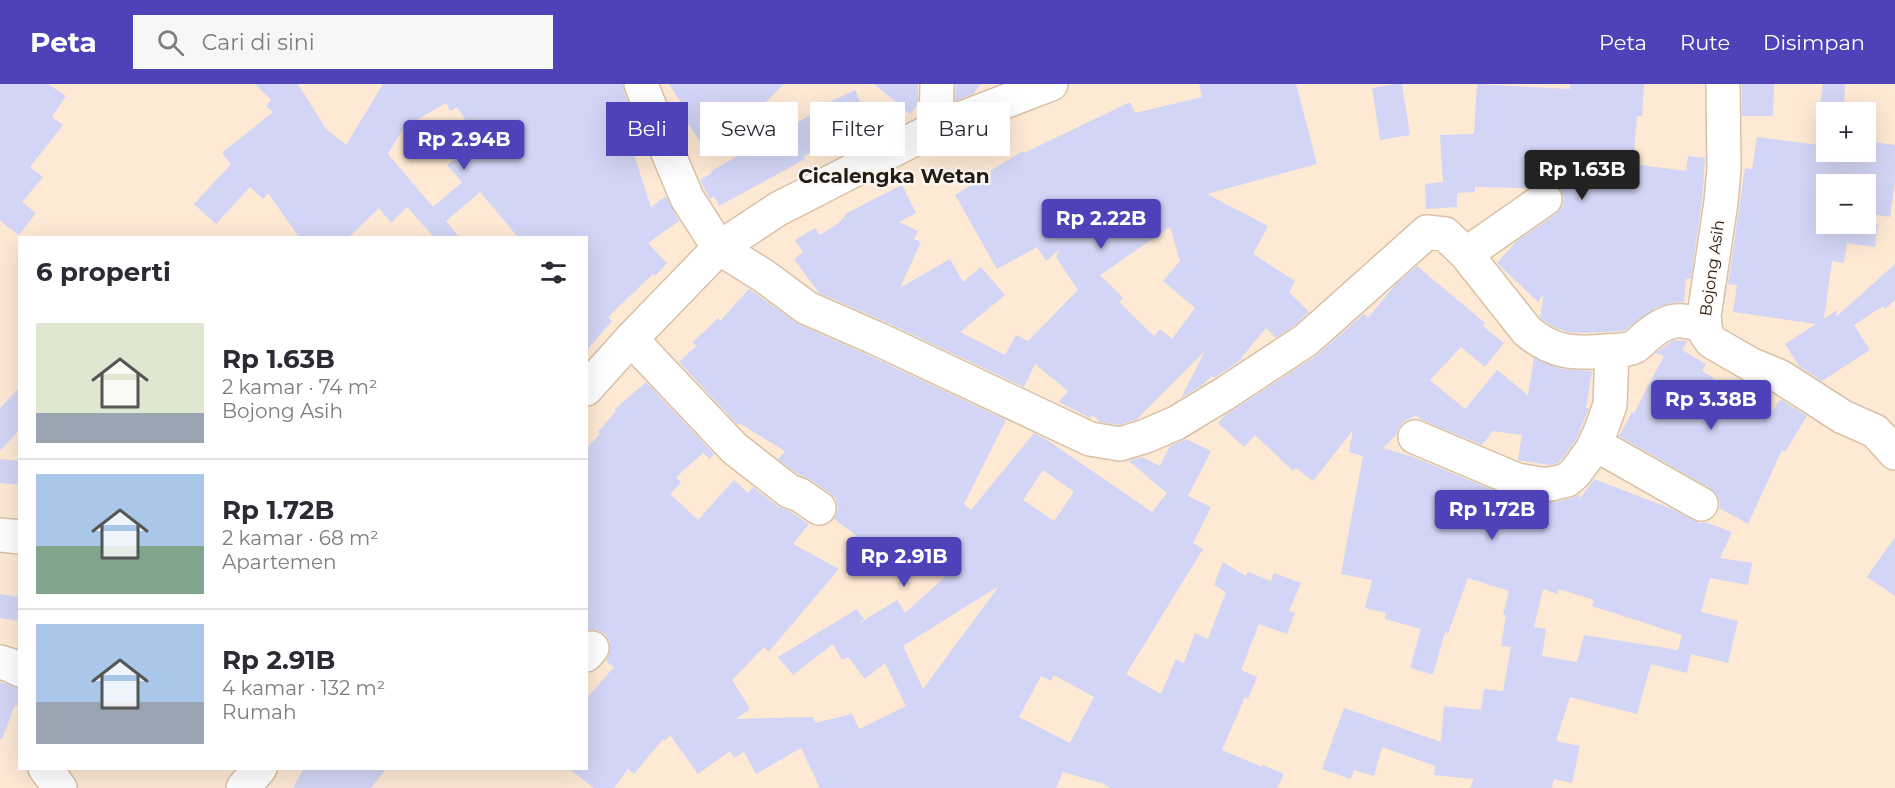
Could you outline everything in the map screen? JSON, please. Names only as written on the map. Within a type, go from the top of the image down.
[{"type":"street","points":[[641,84],[687,198],[719,248],[764,276],[807,308],[878,339],[1090,440],[1120,444],[1146,436],[1176,423],[1224,394],[1306,340],[1427,232],[1445,234],[1466,254],[1527,331],[1553,348],[1569,352],[1612,351],[1635,346],[1661,324],[1671,320],[1704,325]]},
{"type":"street","points":[[937,84],[937,102]]},
{"type":"street","points":[[1004,102],[1051,84]]},
{"type":"street","name":"Bojong Asih","points":[[1723,84],[1723,180],[1704,325],[1706,334],[1712,342],[1752,365],[1781,377],[1843,417],[1875,431],[1895,453]]},
{"type":"street","points":[[588,387],[719,248],[778,209],[917,138]]},
{"type":"street","points":[[1466,254],[1545,199]]},
{"type":"street","points":[[631,339],[734,448],[789,491],[800,495],[819,508]]},
{"type":"street","points":[[1415,437],[1517,480],[1551,484],[1567,480],[1575,473],[1595,444],[1610,405],[1612,351]]},
{"type":"street","points":[[1595,444],[1701,504]]},
{"type":"street","points":[[0,535],[18,537]]},
{"type":"street","points":[[0,662],[18,669]]},
{"type":"street","points":[[46,770],[60,788]]},
{"type":"street","points":[[243,788],[258,770]]},
{"type":"building","points":[[0,84],[48,84],[66,96],[52,117],[63,125],[30,167],[43,177],[22,202],[36,213],[19,235],[0,221]]},
{"type":"building","points":[[255,84],[298,84],[326,129],[346,145],[383,84],[623,84],[628,102],[606,102],[606,156],[634,156],[651,207],[666,196],[679,221],[648,243],[667,263],[608,317],[612,321],[588,349],[588,236],[517,236],[480,192],[446,221],[458,236],[433,236],[407,207],[391,223],[379,208],[350,236],[298,236],[268,193],[263,199],[250,187],[216,224],[194,204],[231,164],[222,153],[273,112],[266,106],[271,100]],"holes":[[[446,103],[450,111],[457,107],[479,141],[447,165],[462,182],[433,207],[388,154],[404,127]]]},
{"type":"building","points":[[669,84],[784,84],[766,102],[700,102],[700,142],[688,124],[688,102],[681,102]]},
{"type":"building","points":[[874,84],[918,84],[917,106],[910,114],[905,110],[905,102],[896,102]]},
{"type":"building","points":[[956,84],[981,84],[973,94],[955,101]]},
{"type":"building","points":[[1199,84],[1296,84],[1317,164],[1207,194],[1268,226],[1253,254],[1295,281],[1289,292],[1309,312],[1276,338],[1266,328],[1242,359],[1214,378],[1212,376],[1181,398],[1205,351],[1137,419],[1119,425],[1100,422],[1093,415],[1090,418],[1059,402],[1068,391],[1035,364],[1024,387],[819,293],[794,259],[803,252],[795,240],[815,228],[820,235],[840,222],[847,213],[902,185],[916,213],[899,222],[918,231],[914,239],[921,242],[900,288],[950,259],[963,282],[981,267],[1005,295],[960,332],[1005,355],[1016,335],[1028,341],[1078,290],[1056,257],[1060,249],[1046,261],[1037,247],[997,269],[955,195],[1023,151],[1024,153],[1130,102],[1135,113],[1202,97]],"holes":[[[1170,227],[1180,261],[1163,281],[1195,308],[1172,339],[1160,329],[1154,336],[1119,302],[1123,298],[1100,275]]]},
{"type":"building","points":[[1402,84],[1410,135],[1380,140],[1372,88]]},
{"type":"building","points":[[1477,84],[1570,89],[1570,84],[1644,84],[1642,116],[1637,116],[1633,164],[1686,171],[1688,156],[1705,158],[1702,200],[1691,279],[1686,279],[1684,302],[1655,308],[1622,331],[1568,332],[1540,318],[1544,294],[1538,302],[1497,263],[1517,241],[1556,214],[1562,207],[1564,198],[1561,189],[1552,182],[1543,180],[1529,188],[1475,187],[1475,192],[1457,193],[1457,207],[1426,209],[1425,184],[1443,182],[1440,135],[1474,134]]},
{"type":"building","points":[[1742,84],[1774,84],[1773,116],[1742,116]]},
{"type":"building","points":[[1823,84],[1845,84],[1844,102],[1820,102]]},
{"type":"building","points":[[855,90],[860,102],[830,102]]},
{"type":"building","points":[[810,115],[810,153],[804,156],[805,159],[719,206],[714,196],[710,199],[700,180],[738,156],[798,156],[798,122]]},
{"type":"building","points":[[1757,137],[1816,145],[1816,162],[1876,162],[1876,142],[1895,145],[1895,181],[1890,217],[1876,215],[1876,174],[1816,174],[1816,234],[1876,234],[1876,224],[1878,224],[1875,247],[1847,243],[1844,263],[1832,261],[1824,319],[1837,310],[1836,317],[1895,264],[1895,300],[1885,309],[1883,306],[1854,325],[1870,350],[1822,381],[1799,366],[1785,344],[1816,324],[1733,312],[1737,285],[1728,284],[1745,168],[1752,169]]},
{"type":"building","points":[[1417,266],[1485,323],[1483,326],[1504,343],[1485,367],[1461,347],[1430,380],[1465,409],[1497,370],[1528,395],[1534,358],[1562,369],[1592,371],[1586,408],[1589,408],[1576,440],[1558,463],[1549,465],[1518,460],[1522,435],[1493,431],[1482,445],[1422,420],[1416,415],[1403,422],[1397,434],[1383,448],[1413,457],[1510,497],[1537,502],[1555,502],[1580,494],[1579,500],[1594,479],[1672,509],[1692,520],[1705,522],[1732,532],[1720,558],[1752,563],[1748,585],[1710,578],[1701,612],[1738,621],[1728,663],[1691,654],[1687,673],[1651,664],[1637,714],[1570,697],[1556,741],[1580,746],[1572,783],[1554,779],[1552,788],[1470,788],[1474,779],[1434,775],[1435,766],[1382,747],[1374,776],[1354,770],[1351,779],[1322,769],[1344,708],[1441,742],[1444,706],[1481,710],[1484,689],[1503,691],[1511,647],[1501,646],[1506,615],[1503,615],[1509,591],[1468,578],[1448,633],[1445,632],[1433,675],[1410,668],[1421,629],[1385,619],[1386,613],[1365,608],[1372,580],[1341,574],[1363,456],[1349,452],[1353,430],[1313,481],[1296,468],[1293,471],[1255,435],[1244,447],[1218,423],[1224,416],[1316,356],[1364,314],[1368,318],[1394,286]],"holes":[[[1543,589],[1557,594],[1559,589],[1594,600],[1592,606],[1682,635],[1678,650],[1584,635],[1577,662],[1542,656],[1546,629],[1534,627]]]},
{"type":"building","points":[[749,289],[800,325],[1006,420],[964,504],[971,510],[1034,433],[1152,512],[1167,493],[1129,461],[1142,457],[1160,466],[1170,446],[1186,439],[1211,451],[1188,496],[1211,507],[1193,543],[1203,549],[1126,674],[1161,694],[1176,659],[1184,663],[1195,633],[1208,639],[1226,592],[1214,585],[1223,562],[1246,576],[1248,572],[1271,581],[1274,573],[1301,583],[1289,611],[1295,613],[1287,634],[1259,624],[1241,670],[1257,677],[1248,699],[1245,697],[1222,750],[1284,774],[1277,788],[1110,788],[1104,784],[1063,772],[1056,788],[820,788],[801,748],[756,774],[744,752],[734,758],[730,751],[698,774],[670,735],[665,741],[663,739],[634,774],[628,769],[614,788],[594,788],[571,770],[588,770],[588,697],[614,667],[606,661],[610,651],[610,642],[605,634],[596,630],[588,630],[588,447],[600,434],[598,432],[616,411],[614,410],[646,382],[714,454],[710,459],[703,453],[676,477],[681,483],[670,494],[698,520],[734,480],[748,493],[753,487],[777,506],[809,524],[793,544],[839,569],[772,648],[768,651],[764,647],[732,680],[750,709],[736,719],[813,717],[815,723],[852,714],[859,729],[906,706],[885,663],[865,679],[848,657],[842,660],[833,644],[793,675],[778,657],[857,609],[864,619],[858,624],[897,600],[905,613],[946,576],[890,538],[874,568],[847,552],[856,535],[834,519],[838,509],[836,499],[778,459],[785,451],[739,423],[738,425],[679,362],[696,346],[693,342],[718,318],[720,321]],"holes":[[[1043,470],[1074,492],[1054,521],[1023,500]],[[999,586],[923,689],[903,646]],[[1054,675],[1094,697],[1070,743],[1019,717],[1041,676],[1051,681]]]},
{"type":"building","points":[[1674,340],[1688,341],[1682,350],[1706,364],[1702,371],[1771,414],[1780,399],[1807,416],[1785,452],[1782,450],[1748,524],[1719,508],[1717,495],[1710,488],[1619,436],[1664,356],[1655,353]]},
{"type":"building","points":[[18,389],[18,431],[0,451],[0,408]]},
{"type":"building","points":[[0,459],[18,461],[18,485],[0,483]]},
{"type":"building","points":[[1895,537],[1895,596],[1867,577]]},
{"type":"building","points":[[0,594],[18,597],[18,621],[0,618]]},
{"type":"building","points":[[0,682],[18,687],[18,706],[15,705],[2,739],[0,738]]},
{"type":"building","points":[[303,770],[385,770],[371,788],[293,788]]},
{"type":"district","name":"Cicalengka Wetan","points":[[894,176]]}]
